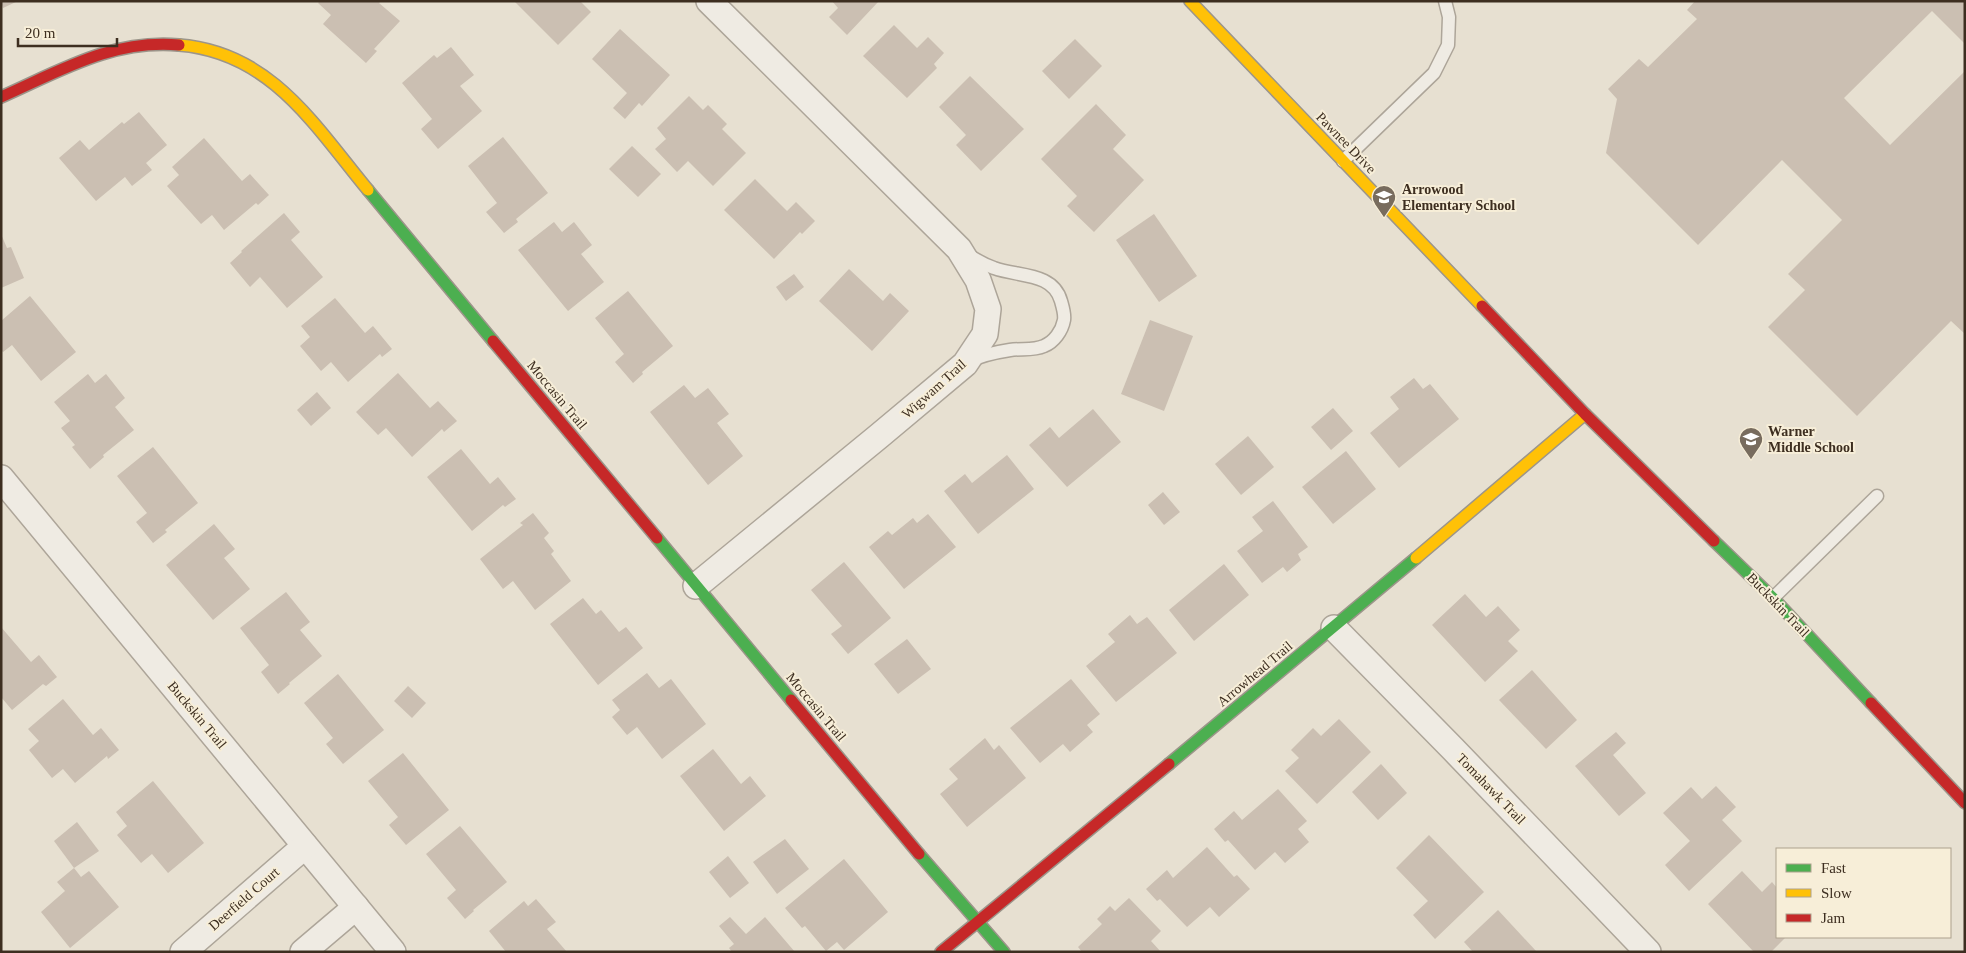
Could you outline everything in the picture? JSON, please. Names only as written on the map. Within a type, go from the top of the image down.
[{"type":"street","name":"Wigwam Trail","points":[[696,586],[965,364],[984,334],[988,309],[978,280],[959,249],[709,1]]},
{"type":"street","name":"Pawnee Drive","points":[[1190,1],[1585,414]]},
{"type":"street","name":"Moccasin Trail","points":[[1,97],[101,54],[146,44],[177,44],[209,49],[238,60],[270,79],[295,102],[696,586],[1004,952]]},
{"type":"street","name":"Buckskin Trail","points":[[1585,414],[1773,598],[1965,802]]},
{"type":"street","name":"Arrowhead Trail","points":[[941,952],[1334,628],[1585,414]]},
{"type":"street","name":"Buckskin Trail","points":[[1,478],[393,952]]},
{"type":"street","name":"Tomahawk Trail","points":[[1334,628],[1648,952]]},
{"type":"street","name":"Deerfield Court","points":[[183,952],[305,846]]},
{"type":"street","points":[[304,952],[356,907]]},
{"type":"lane","points":[[1342,161],[1434,73],[1448,45],[1449,17],[1445,1]]},
{"type":"lane","points":[[959,249],[976,260],[995,268],[1037,277],[1046,281],[1059,294],[1065,314],[1060,331],[1045,346],[1032,350],[1011,350],[995,353],[979,357],[965,364]]},
{"type":"lane","points":[[1773,598],[1878,496]]},
{"type":"building","points":[[1,1],[18,1],[3,8]]},
{"type":"building","points":[[320,1],[381,1],[379,3],[400,21],[374,49],[377,51],[366,63],[323,24],[331,15],[318,3]]},
{"type":"building","points":[[514,1],[580,1],[591,12],[558,45]]},
{"type":"building","points":[[832,1],[879,1],[847,35],[829,17],[838,8]]},
{"type":"building","points":[[1695,1],[1965,1],[1965,44],[1932,11],[1844,98],[1890,145],[1965,71],[1965,334],[1951,321],[1857,416],[1768,327],[1805,290],[1788,274],[1842,220],[1782,160],[1698,245],[1606,153],[1617,99],[1608,89],[1639,59],[1648,67],[1697,19],[1687,10]]},
{"type":"building","points":[[894,25],[917,48],[928,37],[944,53],[934,64],[937,68],[907,98],[863,56]]},
{"type":"building","points":[[620,29],[670,75],[642,106],[639,103],[625,119],[613,108],[627,93],[592,59]]},
{"type":"building","points":[[1075,39],[1102,66],[1069,99],[1042,71]]},
{"type":"building","points":[[451,47],[474,75],[460,86],[482,111],[438,149],[421,129],[432,119],[402,83],[434,55],[437,58]]},
{"type":"building","points":[[970,76],[1024,129],[981,171],[956,145],[966,135],[939,107]]},
{"type":"building","points":[[689,96],[703,110],[708,105],[727,124],[722,129],[746,153],[713,186],[688,161],[677,172],[655,149],[666,139],[657,128]]},
{"type":"building","points":[[1096,104],[1126,135],[1113,149],[1144,180],[1094,232],[1067,206],[1077,196],[1041,159]]},
{"type":"building","points":[[139,112],[167,145],[146,163],[152,170],[132,186],[125,177],[96,201],[59,158],[80,140],[89,150],[122,122],[124,124]]},
{"type":"building","points":[[503,137],[548,193],[516,219],[518,222],[504,233],[486,212],[497,203],[468,166]]},
{"type":"building","points":[[204,138],[242,181],[250,174],[269,195],[258,205],[256,203],[224,230],[212,215],[201,224],[167,186],[179,175],[172,167]]},
{"type":"building","points":[[632,146],[661,174],[638,197],[609,169]]},
{"type":"building","points":[[755,179],[787,211],[796,202],[815,221],[802,234],[800,232],[774,259],[724,210]]},
{"type":"building","points":[[284,213],[300,232],[291,240],[323,277],[287,308],[260,277],[250,287],[230,263]]},
{"type":"building","points":[[1154,214],[1197,276],[1159,302],[1116,240]]},
{"type":"building","points":[[554,222],[562,232],[574,222],[592,245],[581,254],[604,282],[568,311],[518,250]]},
{"type":"building","points":[[1,234],[7,248],[11,247],[24,278],[1,288]]},
{"type":"building","points":[[849,269],[883,301],[890,293],[909,311],[872,351],[819,301]]},
{"type":"building","points":[[794,274],[804,287],[786,301],[776,287]]},
{"type":"building","points":[[628,291],[673,346],[642,372],[643,374],[633,383],[615,362],[624,354],[595,318]]},
{"type":"building","points":[[30,296],[76,352],[41,381],[12,345],[3,352],[1,350],[1,321]]},
{"type":"building","points":[[335,298],[365,333],[373,326],[392,349],[382,357],[380,354],[348,382],[331,362],[321,371],[300,346],[310,337],[301,326]]},
{"type":"building","points":[[1150,320],[1193,336],[1164,411],[1121,394]]},
{"type":"building","points":[[398,373],[430,408],[438,401],[457,421],[444,432],[442,429],[412,457],[386,428],[378,435],[356,412]]},
{"type":"building","points":[[88,374],[95,383],[106,374],[125,398],[115,407],[134,430],[103,455],[104,457],[90,469],[72,447],[75,445],[61,428],[70,421],[54,402]]},
{"type":"building","points":[[1414,378],[1423,389],[1430,384],[1459,419],[1399,468],[1370,433],[1399,409],[1390,397]]},
{"type":"building","points":[[684,385],[695,398],[708,388],[729,414],[717,423],[743,456],[708,485],[650,412]]},
{"type":"building","points":[[317,392],[331,408],[311,426],[297,410]]},
{"type":"building","points":[[1333,408],[1353,431],[1331,450],[1311,427]]},
{"type":"building","points":[[1093,409],[1121,442],[1067,487],[1029,445],[1050,427],[1059,438]]},
{"type":"building","points":[[1248,436],[1274,467],[1241,495],[1215,464]]},
{"type":"building","points":[[153,447],[198,503],[165,530],[167,532],[153,543],[136,522],[147,513],[117,476]]},
{"type":"building","points":[[461,449],[490,484],[498,477],[516,499],[505,507],[503,505],[472,531],[427,477]]},
{"type":"building","points":[[1346,451],[1376,489],[1333,524],[1302,487]]},
{"type":"building","points":[[1007,455],[1034,489],[978,534],[944,491],[965,474],[972,483]]},
{"type":"building","points":[[1163,492],[1180,512],[1164,525],[1148,505]]},
{"type":"building","points":[[1273,501],[1308,547],[1298,554],[1301,560],[1287,572],[1283,567],[1262,583],[1237,551],[1263,531],[1252,517]]},
{"type":"building","points":[[533,513],[549,533],[544,538],[554,551],[551,554],[571,581],[535,610],[513,581],[503,589],[480,559],[523,525],[520,523]]},
{"type":"building","points":[[928,514],[956,547],[904,589],[869,547],[888,531],[892,535],[913,518],[917,523]]},
{"type":"building","points":[[214,524],[235,549],[224,558],[250,589],[213,620],[166,565]]},
{"type":"building","points":[[844,562],[891,618],[848,654],[831,634],[842,626],[811,590]]},
{"type":"building","points":[[1224,564],[1249,595],[1194,641],[1169,610]]},
{"type":"building","points":[[286,592],[310,622],[300,630],[322,656],[278,694],[261,672],[269,665],[240,628]]},
{"type":"building","points":[[1465,594],[1486,617],[1498,606],[1520,630],[1508,641],[1518,651],[1485,682],[1432,625]]},
{"type":"building","points":[[583,598],[596,614],[601,610],[619,632],[626,627],[643,648],[598,685],[550,624]]},
{"type":"building","points":[[1130,615],[1137,624],[1147,617],[1177,653],[1116,702],[1086,666],[1115,642],[1108,634]]},
{"type":"building","points":[[1,627],[31,662],[39,655],[57,677],[46,686],[43,684],[12,710],[1,697]]},
{"type":"building","points":[[907,639],[931,669],[898,694],[874,664]]},
{"type":"building","points":[[1532,670],[1577,720],[1546,749],[1499,700]]},
{"type":"building","points":[[647,673],[659,688],[671,679],[706,724],[662,759],[637,727],[627,735],[612,717],[620,710],[612,700]]},
{"type":"building","points":[[338,674],[384,730],[343,764],[326,744],[333,738],[304,703]]},
{"type":"building","points":[[1071,679],[1100,714],[1087,725],[1093,732],[1070,752],[1063,744],[1040,763],[1010,728]]},
{"type":"building","points":[[408,686],[426,703],[412,718],[394,701]]},
{"type":"building","points":[[63,699],[93,735],[101,728],[119,750],[108,759],[107,756],[75,783],[63,769],[52,778],[29,750],[39,741],[28,729]]},
{"type":"building","points":[[1339,719],[1371,752],[1317,804],[1285,771],[1299,758],[1291,750],[1313,728],[1321,736]]},
{"type":"building","points":[[1616,732],[1626,743],[1613,755],[1646,793],[1619,816],[1575,766]]},
{"type":"building","points":[[985,738],[994,750],[999,745],[1026,778],[967,827],[940,794],[958,779],[949,769]]},
{"type":"building","points":[[713,749],[741,784],[750,776],[766,796],[724,831],[680,776]]},
{"type":"building","points":[[403,753],[449,810],[406,845],[389,825],[398,817],[368,781]]},
{"type":"building","points":[[1381,764],[1407,793],[1378,820],[1352,792]]},
{"type":"building","points":[[153,781],[204,843],[168,873],[152,854],[141,863],[117,835],[127,826],[116,812]]},
{"type":"building","points":[[1716,786],[1736,807],[1722,820],[1742,841],[1689,891],[1665,865],[1690,841],[1663,813],[1691,787],[1702,799]]},
{"type":"building","points":[[1278,789],[1307,821],[1298,829],[1309,842],[1285,863],[1275,852],[1255,870],[1228,840],[1225,842],[1214,829],[1234,811],[1242,820]]},
{"type":"building","points":[[77,822],[99,851],[74,868],[54,841]]},
{"type":"building","points":[[460,826],[507,882],[465,919],[447,898],[456,890],[426,854]]},
{"type":"building","points":[[1429,835],[1484,892],[1435,939],[1413,915],[1428,901],[1396,868]]},
{"type":"building","points":[[785,839],[809,869],[777,894],[753,862]]},
{"type":"building","points":[[1207,847],[1234,877],[1237,875],[1250,889],[1219,917],[1210,907],[1187,927],[1160,899],[1157,901],[1146,889],[1167,870],[1173,878]]},
{"type":"building","points":[[728,856],[749,883],[730,898],[709,872]]},
{"type":"building","points":[[844,859],[888,912],[844,950],[837,942],[826,951],[805,926],[802,928],[785,908]]},
{"type":"building","points":[[74,868],[81,877],[89,871],[119,907],[70,948],[41,912],[65,891],[57,882]]},
{"type":"building","points":[[1742,871],[1762,892],[1772,882],[1776,887],[1776,938],[1785,938],[1771,952],[1754,952],[1708,904]]},
{"type":"building","points":[[1129,898],[1161,931],[1151,941],[1161,952],[1082,952],[1078,947],[1102,924],[1097,919],[1110,906],[1115,911]]},
{"type":"building","points":[[536,899],[556,922],[547,929],[567,952],[506,952],[489,931],[524,901],[528,906]]},
{"type":"building","points":[[1498,910],[1537,952],[1473,952],[1464,942]]},
{"type":"building","points":[[730,917],[746,934],[765,917],[795,952],[732,952],[729,948],[734,944],[719,926]]},
{"type":"traffic: fast","points":[[368,190],[493,341]]},
{"type":"traffic: fast","points":[[657,538],[791,700]]},
{"type":"traffic: fast","points":[[1714,541],[1773,598],[1871,703]]},
{"type":"traffic: fast","points":[[1169,764],[1416,558]]},
{"type":"traffic: fast","points":[[919,854],[1004,952]]},
{"type":"traffic: slow","points":[[1190,1],[1482,306]]},
{"type":"traffic: slow","points":[[179,45],[211,51],[240,62],[265,77],[288,96],[309,118],[368,190]]},
{"type":"traffic: slow","points":[[1416,558],[1585,414]]},
{"type":"traffic: jam","points":[[1,97],[87,59],[109,52],[155,44],[179,45]]},
{"type":"traffic: jam","points":[[1482,306],[1585,414],[1714,541]]},
{"type":"traffic: jam","points":[[493,341],[657,538]]},
{"type":"traffic: jam","points":[[791,700],[919,854]]},
{"type":"traffic: jam","points":[[1871,703],[1965,803]]},
{"type":"traffic: jam","points":[[941,952],[1169,764]]},
{"type":"place","name":"Arrowood Elementary School","points":[[1384,218]]},
{"type":"place","name":"Warner Middle School","points":[[1751,460]]}]
